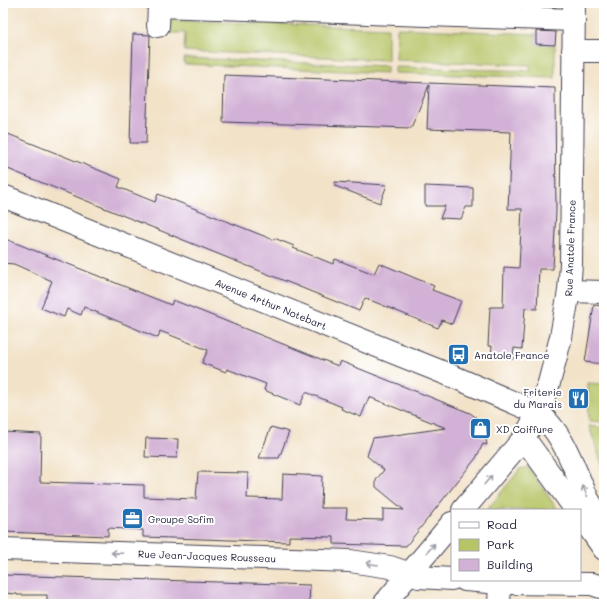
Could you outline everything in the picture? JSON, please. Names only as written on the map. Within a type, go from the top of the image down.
[{"type":"street","points":[[158,26],[159,6],[574,12]]},
{"type":"street","name":"Rue Anatole France","points":[[464,509],[524,438],[538,413],[550,383],[558,351],[569,291],[571,264],[574,12]]},
{"type":"street","points":[[573,51],[604,51]]},
{"type":"street","name":"Avenue Arthur Notebart","points":[[3,196],[452,376],[538,413]]},
{"type":"street","points":[[569,291],[604,292]]},
{"type":"street","points":[[538,413],[546,419],[557,434],[569,456],[588,499],[604,525]]},
{"type":"street","points":[[524,438],[575,509]]},
{"type":"street","points":[[581,516],[604,549]]},
{"type":"street","points":[[384,604],[451,524]]},
{"type":"street","name":"Rue Jean-Jacques Rousseau","points":[[3,549],[350,561],[390,567],[419,577],[451,579]]},
{"type":"street","points":[[468,581],[499,593],[600,584]]},
{"type":"green space","points":[[169,20],[388,28],[388,60],[184,51],[185,33],[168,33]]},
{"type":"green space","points":[[397,28],[536,34],[536,44],[555,45],[555,78],[395,73],[395,67],[531,71],[530,65],[396,60]]},
{"type":"green space","points":[[184,58],[387,66],[387,73],[184,64]]},
{"type":"green space","points":[[588,383],[604,384],[604,422],[589,421]]},
{"type":"green space","points":[[589,426],[604,428],[604,471]]},
{"type":"green space","points":[[528,467],[557,509],[488,509],[520,469]]},
{"type":"building","points":[[536,3],[556,3],[556,7],[536,6]]},
{"type":"building","points":[[536,31],[556,32],[555,45],[536,44]]},
{"type":"building","points":[[133,34],[150,35],[146,143],[130,143]]},
{"type":"building","points":[[224,75],[555,88],[556,211],[553,269],[539,269],[537,309],[525,308],[522,349],[514,348],[513,359],[491,357],[492,346],[488,346],[490,307],[503,307],[504,267],[519,268],[522,209],[508,209],[511,132],[427,129],[429,85],[411,128],[223,122]]},
{"type":"building","points":[[3,132],[121,179],[118,187],[155,202],[158,194],[274,240],[274,238],[294,246],[293,248],[333,264],[335,259],[374,274],[379,263],[434,286],[432,290],[461,301],[452,324],[442,320],[438,328],[365,298],[359,311],[3,167]]},
{"type":"building","points":[[335,182],[387,185],[380,203],[335,186]]},
{"type":"building","points":[[425,186],[473,188],[473,207],[466,207],[461,219],[440,218],[445,206],[425,206]]},
{"type":"building","points":[[3,238],[171,305],[173,300],[338,366],[340,361],[470,413],[483,424],[487,445],[483,444],[476,458],[406,546],[334,544],[334,537],[289,536],[289,542],[143,537],[143,530],[108,528],[108,536],[3,532],[3,432],[41,434],[40,482],[144,485],[144,497],[196,499],[198,472],[248,473],[247,498],[282,499],[283,474],[322,476],[321,508],[347,508],[346,519],[383,520],[383,509],[404,510],[376,487],[376,480],[384,470],[367,456],[373,438],[446,428],[369,397],[361,417],[341,409],[342,407],[306,392],[300,405],[264,390],[266,384],[227,369],[226,372],[202,363],[208,350],[160,331],[158,338],[84,307],[81,315],[67,309],[64,317],[41,308],[52,281],[14,264],[3,263]]},
{"type":"building","points":[[594,305],[604,306],[604,364],[585,362]]},
{"type":"building","points":[[271,427],[289,432],[279,458],[259,458]]},
{"type":"building","points":[[146,438],[178,439],[177,458],[145,457]]},
{"type":"building","points":[[3,575],[310,585],[309,604],[150,604],[79,601],[79,604],[58,604],[58,602],[47,601],[47,595],[17,595],[3,593]]},
{"type":"place","name":"Anatole France","points":[[459,355]]},
{"type":"place","name":"Friterie du Marais","points":[[578,398]]},
{"type":"place","name":"XD Coiffure","points":[[480,429]]},
{"type":"place","name":"Groupe Sofim","points":[[132,519]]}]
